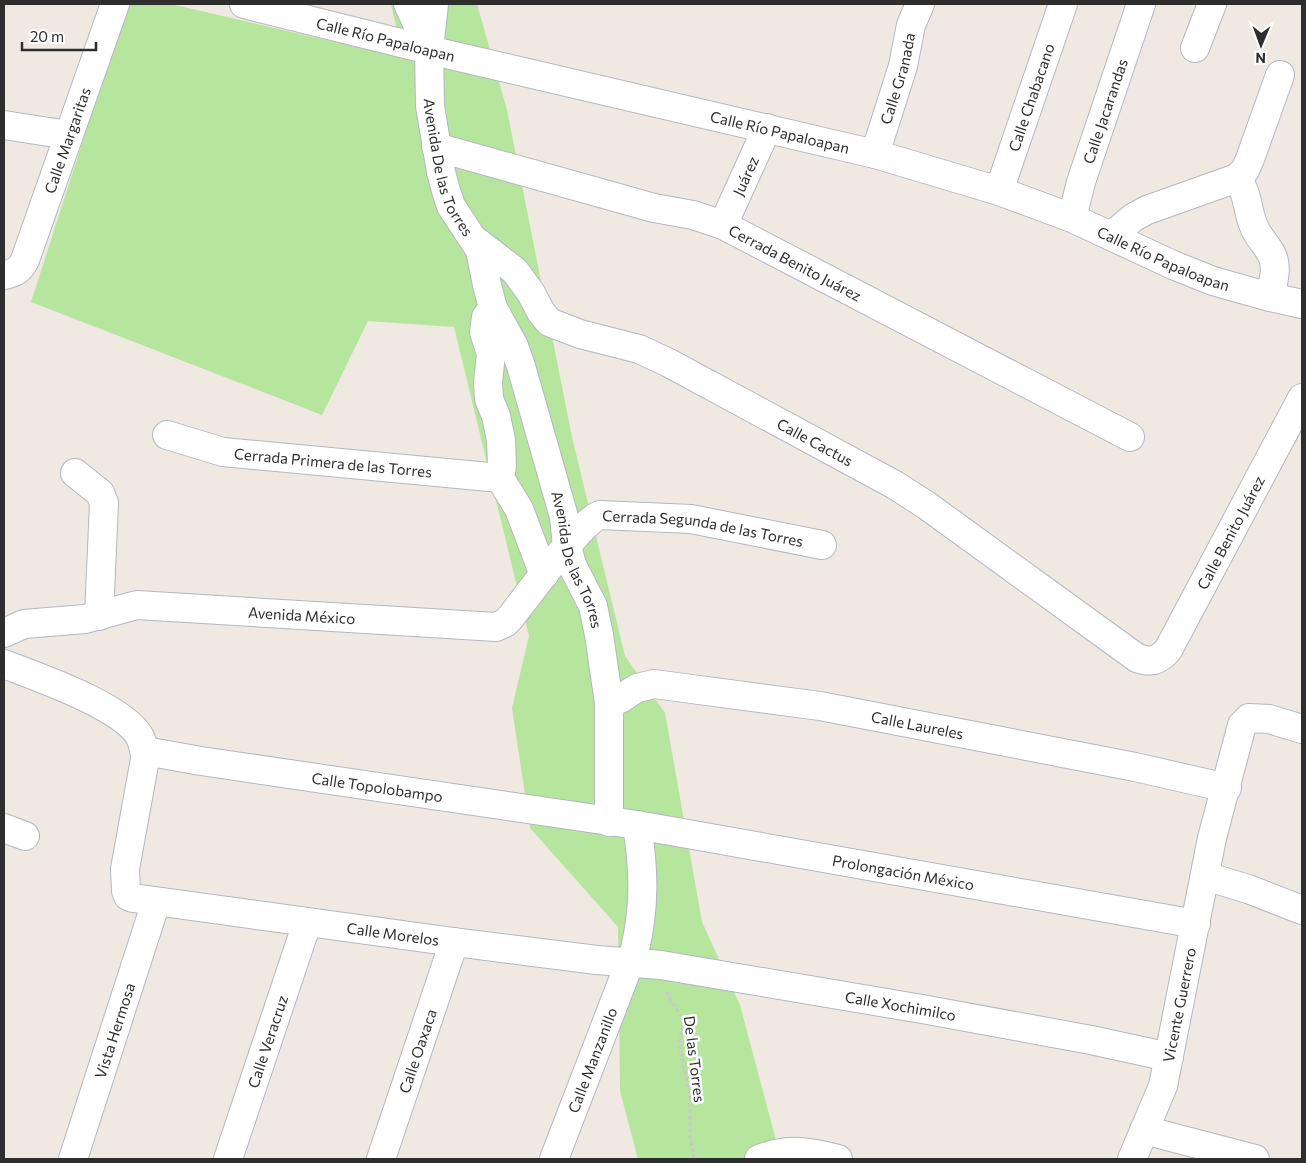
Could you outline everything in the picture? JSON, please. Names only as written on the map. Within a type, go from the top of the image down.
[{"type":"street","name":"Calle Margaritas","points":[[9,274],[20,268],[25,260],[115,4]]},
{"type":"street","name":"Calle Río Papaloapan","points":[[244,4],[429,50],[875,154],[999,191],[1072,218],[1173,265],[1213,281],[1302,304]]},
{"type":"street","name":"Avenida De las Torres","points":[[408,4],[429,50]]},
{"type":"street","name":"Avenida De las Torres","points":[[434,4],[429,50],[430,106],[441,172],[451,206],[476,241],[483,258],[493,308],[514,346],[564,517],[567,546],[572,565],[593,606],[609,703],[609,822]]},
{"type":"street","name":"Calle Granada","points":[[875,154],[903,66],[911,25],[920,4]]},
{"type":"street","name":"Calle Chabacano","points":[[999,191],[1063,4]]},
{"type":"street","name":"Calle Jacarandas","points":[[1072,218],[1081,182],[1142,4]]},
{"type":"street","points":[[1195,48],[1212,4]]},
{"type":"street","points":[[1111,236],[1134,217],[1147,210],[1237,178],[1245,170],[1250,159],[1280,75]]},
{"type":"street","points":[[4,125],[68,135]]},
{"type":"street","name":"Juárez","points":[[723,225],[767,128]]},
{"type":"street","name":"Cerrada Benito Juárez","points":[[436,146],[654,208],[693,215],[723,225],[1130,437]]},
{"type":"street","points":[[1237,178],[1246,194],[1255,229],[1272,255],[1274,276],[1270,297]]},
{"type":"street","name":"Calle Cactus","points":[[476,241],[515,271],[549,322],[580,334],[639,350],[669,363],[895,485],[926,505],[1137,658],[1153,661]]},
{"type":"street","points":[[493,308],[486,317],[484,332],[491,354],[488,382],[489,399],[496,416],[501,440],[502,465],[500,478],[519,509],[544,575]]},
{"type":"street","name":"Calle Benito Juárez","points":[[1153,661],[1159,659],[1168,650],[1302,398]]},
{"type":"street","name":"Cerrada Primera de las Torres","points":[[167,435],[222,452],[500,478]]},
{"type":"street","points":[[75,472],[100,493],[104,503],[99,616]]},
{"type":"street","name":"Cerrada Segunda de las Torres","points":[[567,546],[596,516],[606,515],[691,519],[822,545]]},
{"type":"street","name":"Avenida México","points":[[4,632],[24,624],[85,619],[137,604],[496,627],[505,623],[511,617],[567,546]]},
{"type":"street","points":[[4,664],[84,696],[120,717],[139,736],[145,751],[124,884],[128,896],[137,900],[156,902]]},
{"type":"street","name":"Calle Laureles","points":[[609,703],[620,699],[637,688],[654,684],[820,706],[1135,767],[1227,788]]},
{"type":"street","name":"Vicente Guerrero","points":[[1132,1159],[1163,1086],[1212,838],[1227,788],[1242,725],[1248,718],[1269,719],[1302,729]]},
{"type":"street","name":"Calle Topolobampo","points":[[145,751],[211,763],[609,822]]},
{"type":"street","name":"Prolongación México","points":[[609,822],[637,825],[1196,924]]},
{"type":"street","points":[[630,962],[640,926],[642,901],[643,867],[637,825]]},
{"type":"street","points":[[1205,876],[1248,888],[1302,910]]},
{"type":"street","name":"Calle Morelos","points":[[156,902],[454,942],[597,960],[630,962]]},
{"type":"street","name":"Vista Hermosa","points":[[73,1159],[156,902]]},
{"type":"street","name":"Calle Veracruz","points":[[228,1159],[307,923]]},
{"type":"street","name":"Calle Oaxaca","points":[[381,1159],[454,942]]},
{"type":"street","name":"Calle Xochimilco","points":[[630,962],[662,965],[922,1009],[1091,1040],[1169,1057]]},
{"type":"street","name":"Calle Manzanillo","points":[[554,1159],[630,962]]},
{"type":"street","points":[[1144,1130],[1241,1157]]},
{"type":"street","points":[[759,1159],[788,1151],[814,1152],[838,1159]]},
{"type":"path","name":"De las Torres","points":[[662,965],[662,979],[665,989],[682,1018],[683,1026],[679,1043],[690,1096],[690,1136],[694,1159]]},
{"type":"green space","points":[[127,4],[171,4],[403,58],[391,4],[477,4],[507,110],[572,437],[625,656],[665,713],[702,922],[740,1005],[781,1159],[638,1159],[620,1091],[618,927],[530,828],[512,708],[529,636],[454,327],[368,321],[322,415],[31,302]]}]
